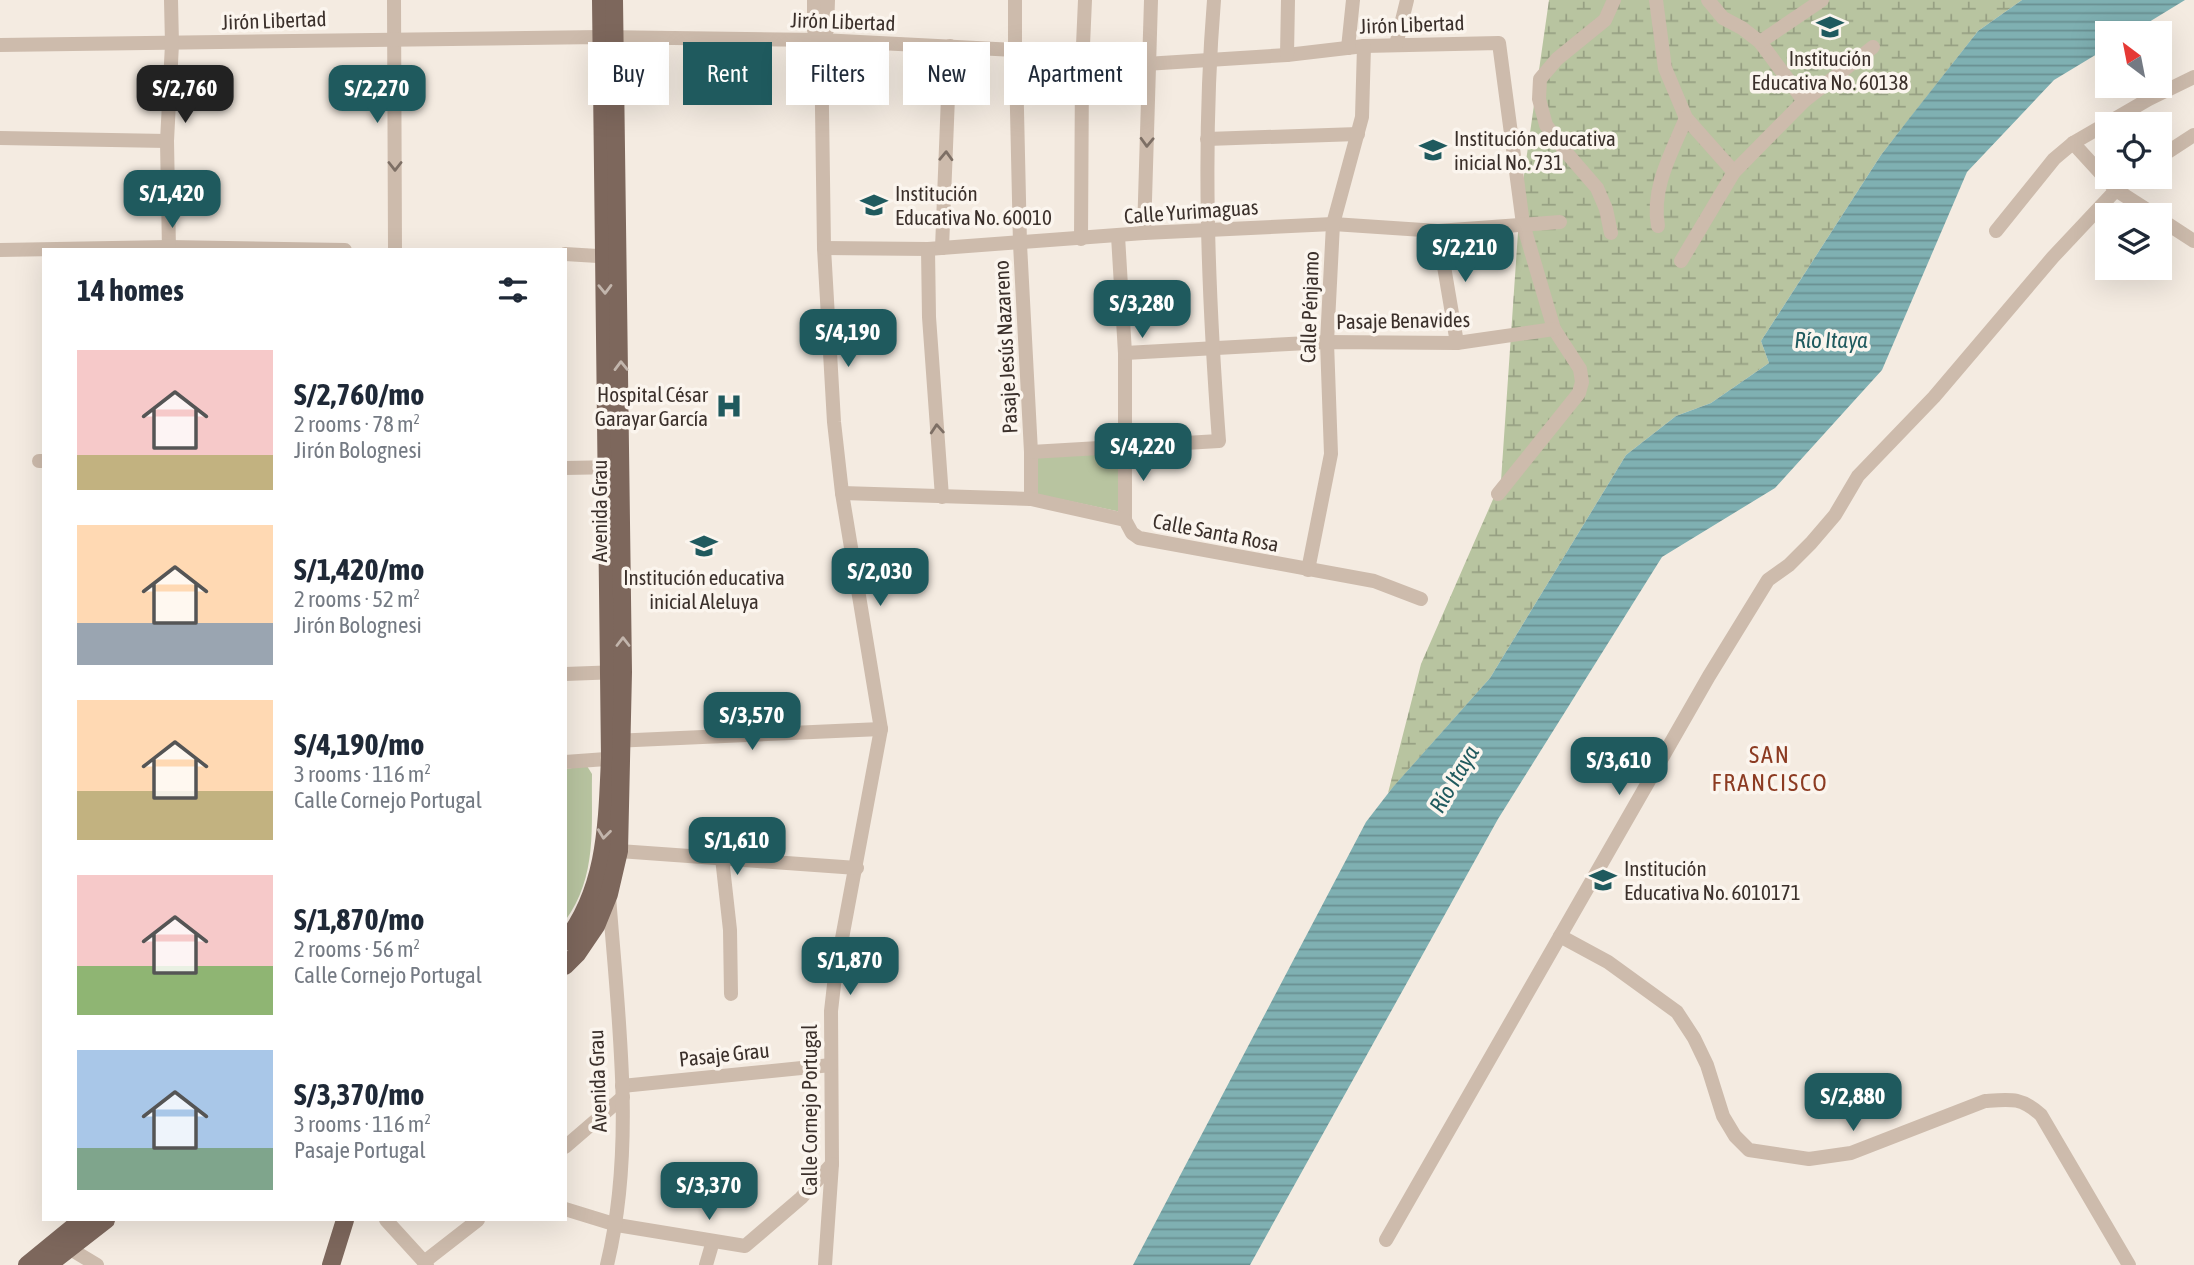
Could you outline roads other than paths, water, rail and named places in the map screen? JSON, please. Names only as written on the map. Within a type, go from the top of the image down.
[{"type":"main road","name":"Avenida Grau","points":[[567,964],[596,926],[609,894],[619,851],[612,257],[607,37],[601,0]]},
{"type":"main road","name":"Avenida Grau","points":[[607,37],[614,0]]},
{"type":"main road","points":[[567,939],[586,913],[599,877],[616,749]]},
{"type":"main road","points":[[48,1265],[81,1221]]},
{"type":"main road","points":[[27,1265],[104,1221]]},
{"type":"main road","points":[[331,1265],[345,1221]]},
{"type":"street","points":[[169,248],[167,141],[172,44],[171,0]]},
{"type":"street","points":[[394,0],[395,248]]},
{"type":"street","points":[[814,0],[814,30],[821,40],[827,30],[828,0]]},
{"type":"street","points":[[1015,0],[1015,42]]},
{"type":"street","points":[[1083,42],[1085,0]]},
{"type":"street","points":[[1144,233],[1151,0]]},
{"type":"street","points":[[1031,452],[1219,441],[1207,230],[1209,59],[1214,0]]},
{"type":"street","points":[[1287,55],[1289,0]]},
{"type":"street","points":[[1349,48],[1353,0]]},
{"type":"street","points":[[1396,45],[1407,0]]},
{"type":"street","points":[[1611,233],[1606,209],[1597,188],[1564,151],[1546,125],[1539,99],[1540,79],[1557,59],[1605,20],[1614,0]]},
{"type":"street","points":[[1656,0],[1665,68],[1686,118],[1734,172]]},
{"type":"street","points":[[1709,0],[1723,18],[1760,42],[1804,101]]},
{"type":"street","points":[[1760,42],[1822,0]]},
{"type":"street","name":"Jirón Libertad","points":[[0,45],[607,37],[903,44]]},
{"type":"street","name":"Calle Cornejo Portugal","points":[[821,40],[824,248],[834,422],[842,493],[881,729],[835,976],[831,1011],[832,1164],[825,1265]]},
{"type":"street","name":"Jirón Libertad","points":[[1147,64],[1287,55],[1364,46],[1499,43],[1523,224]]},
{"type":"street","name":"Calle Pénjamo","points":[[1308,570],[1331,454],[1327,342],[1333,224],[1362,117],[1364,46]]},
{"type":"street","points":[[1681,261],[1734,172],[1804,101],[1873,47]]},
{"type":"street","points":[[1996,231],[2054,159],[2073,143],[2148,99],[2194,77]]},
{"type":"street","points":[[942,497],[929,317],[946,105]]},
{"type":"street","name":"Pasaje Jesús Nazareno","points":[[1017,105],[1031,499]]},
{"type":"street","points":[[1081,239],[1082,105]]},
{"type":"street","points":[[1658,226],[1655,209],[1662,178],[1686,118]]},
{"type":"street","points":[[1207,139],[1358,134]]},
{"type":"street","points":[[2172,149],[2194,135]]},
{"type":"street","points":[[0,138],[167,141]]},
{"type":"street","points":[[2073,143],[2116,190],[2136,203]]},
{"type":"street","points":[[1386,1240],[1709,676],[1768,580],[1789,565],[1811,542],[1835,514],[1858,476],[1934,397],[2053,257],[2116,190]]},
{"type":"street","name":"Calle Yurimaguas","points":[[824,248],[935,249],[1144,233],[1333,224],[1438,231],[1559,222]]},
{"type":"street","points":[[1498,494],[1580,393],[1582,382],[1580,369],[1554,329],[1523,224]]},
{"type":"street","points":[[2172,227],[2194,241]]},
{"type":"street","points":[[1438,231],[1457,343]]},
{"type":"street","points":[[1118,236],[1125,353],[1125,520]]},
{"type":"street","points":[[0,250],[42,250]]},
{"type":"street","points":[[567,254],[612,257]]},
{"type":"street","name":"Pasaje Benavides","points":[[1125,353],[1327,342],[1457,343],[1554,329]]},
{"type":"street","points":[[567,468],[615,467]]},
{"type":"street","name":"Calle Santa Rosa","points":[[842,493],[1031,499],[1125,520],[1132,533],[1139,538],[1374,581],[1421,599]]},
{"type":"street","points":[[567,674],[616,673]]},
{"type":"street","points":[[567,761],[616,749],[881,729]]},
{"type":"street","points":[[619,851],[857,868]]},
{"type":"street","points":[[722,858],[730,930],[730,994]]},
{"type":"street","name":"Avenida Grau","points":[[607,1265],[617,1225],[623,1091],[609,894]]},
{"type":"street","points":[[1560,936],[1608,961],[1677,1012],[1707,1065],[1723,1116],[1735,1136],[1749,1150],[1809,1159],[1851,1153],[1985,1101],[2009,1099],[2028,1104],[2041,1115],[2129,1265]]},
{"type":"street","name":"Pasaje Grau","points":[[623,1091],[831,1065]]},
{"type":"street","points":[[567,1145],[623,1091]]},
{"type":"street","points":[[567,1210],[617,1225],[745,1246],[801,1198],[832,1164]]},
{"type":"street","points":[[387,1221],[425,1264],[477,1221]]},
{"type":"street","points":[[706,1265],[713,1241]]},
{"type":"street","points":[[63,1244],[97,1265]]},
{"type":"water","name":"Río Itaya","points":[[2022,0],[2185,0],[2151,21],[2095,21],[2095,55],[2054,80],[1967,172],[1882,370],[1775,488],[1662,557],[1498,819],[1250,1265],[1133,1265],[1366,822],[1393,787],[1490,678],[1626,455],[1676,416],[1711,403],[1769,363],[1761,341],[1881,155],[1978,31]]},
{"type":"place","name":"Institución Educativa No. 60138","points":[[1830,27]]},
{"type":"place","name":"Institución educativa inicial No. 731","points":[[1433,150]]},
{"type":"place","name":"Institución Educativa No. 60010","points":[[874,205]]},
{"type":"place","name":"Hospital César Garayar García","points":[[729,406]]},
{"type":"place","name":"Institución educativa inicial Aleluya","points":[[704,546]]},
{"type":"place","name":"Institución Educativa No. 6010171","points":[[1603,880]]},
{"type":"district","name":"SAN FRANCISCO","points":[[1770,768]]}]
